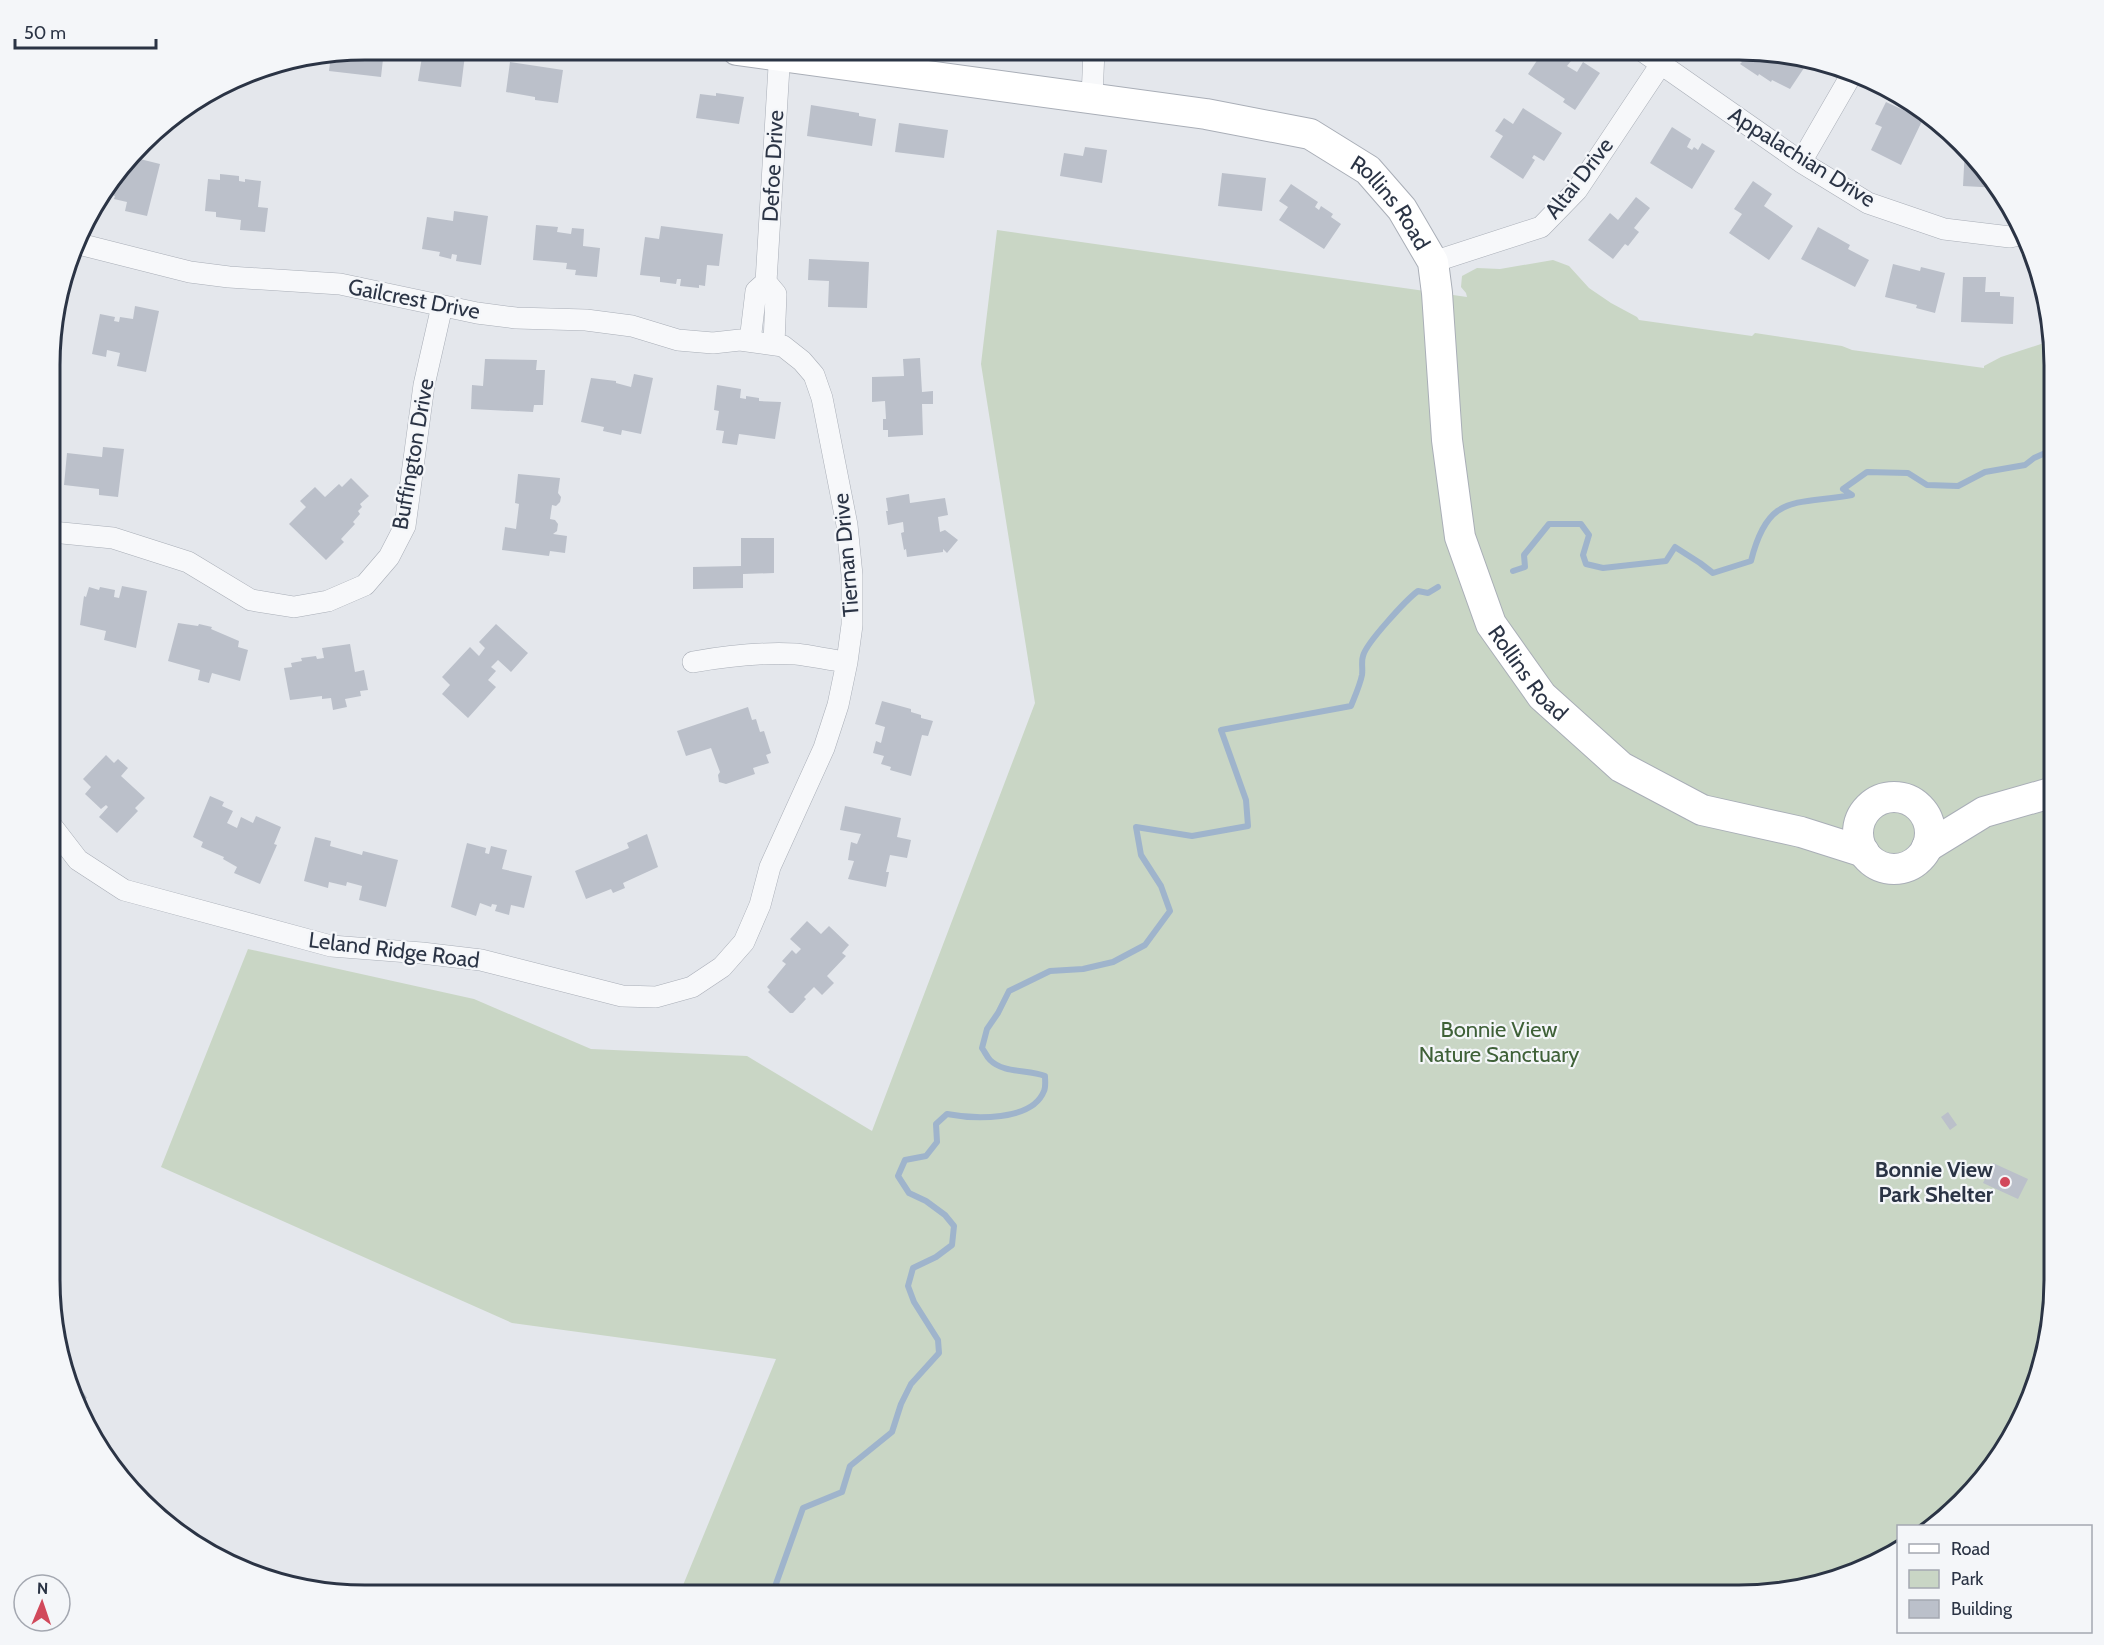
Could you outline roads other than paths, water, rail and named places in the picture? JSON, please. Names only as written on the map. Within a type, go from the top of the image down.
[{"type":"street","name":"Defoe Drive","points":[[774,344],[776,294],[766,282],[779,60]]},
{"type":"street","name":"Rollins Road","points":[[828,60],[1206,114],[1310,134],[1368,170],[1402,209],[1433,262],[1447,440],[1460,537],[1491,624],[1542,696],[1621,767],[1702,810],[1801,832],[1864,852],[1879,866],[1899,868],[1916,861],[1927,847],[1984,812],[2044,795]]},
{"type":"street","points":[[1092,98],[1094,60]]},
{"type":"street","name":"Appalachian Drive","points":[[1655,60],[1801,162],[1868,203],[1944,229],[2016,236]]},
{"type":"street","name":"Altai Drive","points":[[1433,262],[1541,227],[1577,190],[1661,64]]},
{"type":"street","points":[[1801,162],[1848,80]]},
{"type":"street","name":"Gailcrest Drive","points":[[84,245],[190,272],[229,277],[340,284],[442,306],[516,318],[586,320],[632,326],[678,340],[712,343],[750,341]]},
{"type":"street","name":"Defoe Drive","points":[[750,341],[756,291],[766,282]]},
{"type":"street","name":"Buffington Drive","points":[[60,533],[113,538],[188,562],[251,600],[294,607],[328,601],[364,585],[389,557],[405,526],[424,385],[442,306]]},
{"type":"street","name":"Tiernan Drive","points":[[692,987],[722,967],[744,942],[760,905],[770,867],[824,748],[838,705],[852,625],[851,565],[845,513],[822,398],[814,375],[802,361],[783,346],[750,341]]},
{"type":"street","points":[[693,662],[768,653],[798,654],[847,662]]},
{"type":"street","name":"Rollins Road","points":[[1801,832],[1853,817],[1866,810],[1874,802],[1895,796],[1916,804],[1954,811],[1984,812]]},
{"type":"street","points":[[1916,804],[1924,813],[1929,824],[1930,835],[1927,847]]},
{"type":"street","points":[[1864,852],[1859,842],[1858,831],[1860,820],[1866,810]]},
{"type":"street","name":"Leland Ridge Road","points":[[60,837],[78,860],[124,890],[331,946],[481,960],[622,996],[656,997],[692,987]]},
{"type":"waterway","points":[[1513,571],[1525,567],[1524,555],[1549,524],[1581,524],[1589,535],[1583,555],[1586,564],[1603,568],[1666,561],[1675,547],[1713,573],[1751,561],[1758,539],[1766,523],[1775,513],[1799,502],[1852,495],[1843,489],[1867,472],[1908,473],[1927,485],[1958,486],[1985,472],[2025,465],[2044,454]]},
{"type":"waterway","points":[[776,1585],[803,1508],[842,1492],[850,1466],[892,1432],[901,1404],[911,1384],[939,1353],[938,1340],[914,1302],[908,1286],[913,1268],[936,1257],[952,1245],[954,1226],[945,1215],[926,1201],[909,1193],[898,1176],[905,1160],[926,1156],[937,1142],[936,1124],[947,1114],[986,1117],[1015,1113],[1037,1101],[1044,1091],[1045,1076],[1002,1067],[990,1060],[982,1048],[987,1029],[1009,991],[1050,971],[1083,969],[1113,962],[1145,945],[1170,911],[1161,886],[1141,855],[1136,827],[1192,836],[1248,826],[1246,800],[1221,730],[1351,706],[1361,679],[1363,656],[1371,641],[1418,591],[1428,593],[1438,587]]},
{"type":"place","name":"Bonnie View Park Shelter","points":[[2005,1182]]},
{"type":"park label","name":"Bonnie View Nature Sanctuary","points":[[1499,1042]]}]
